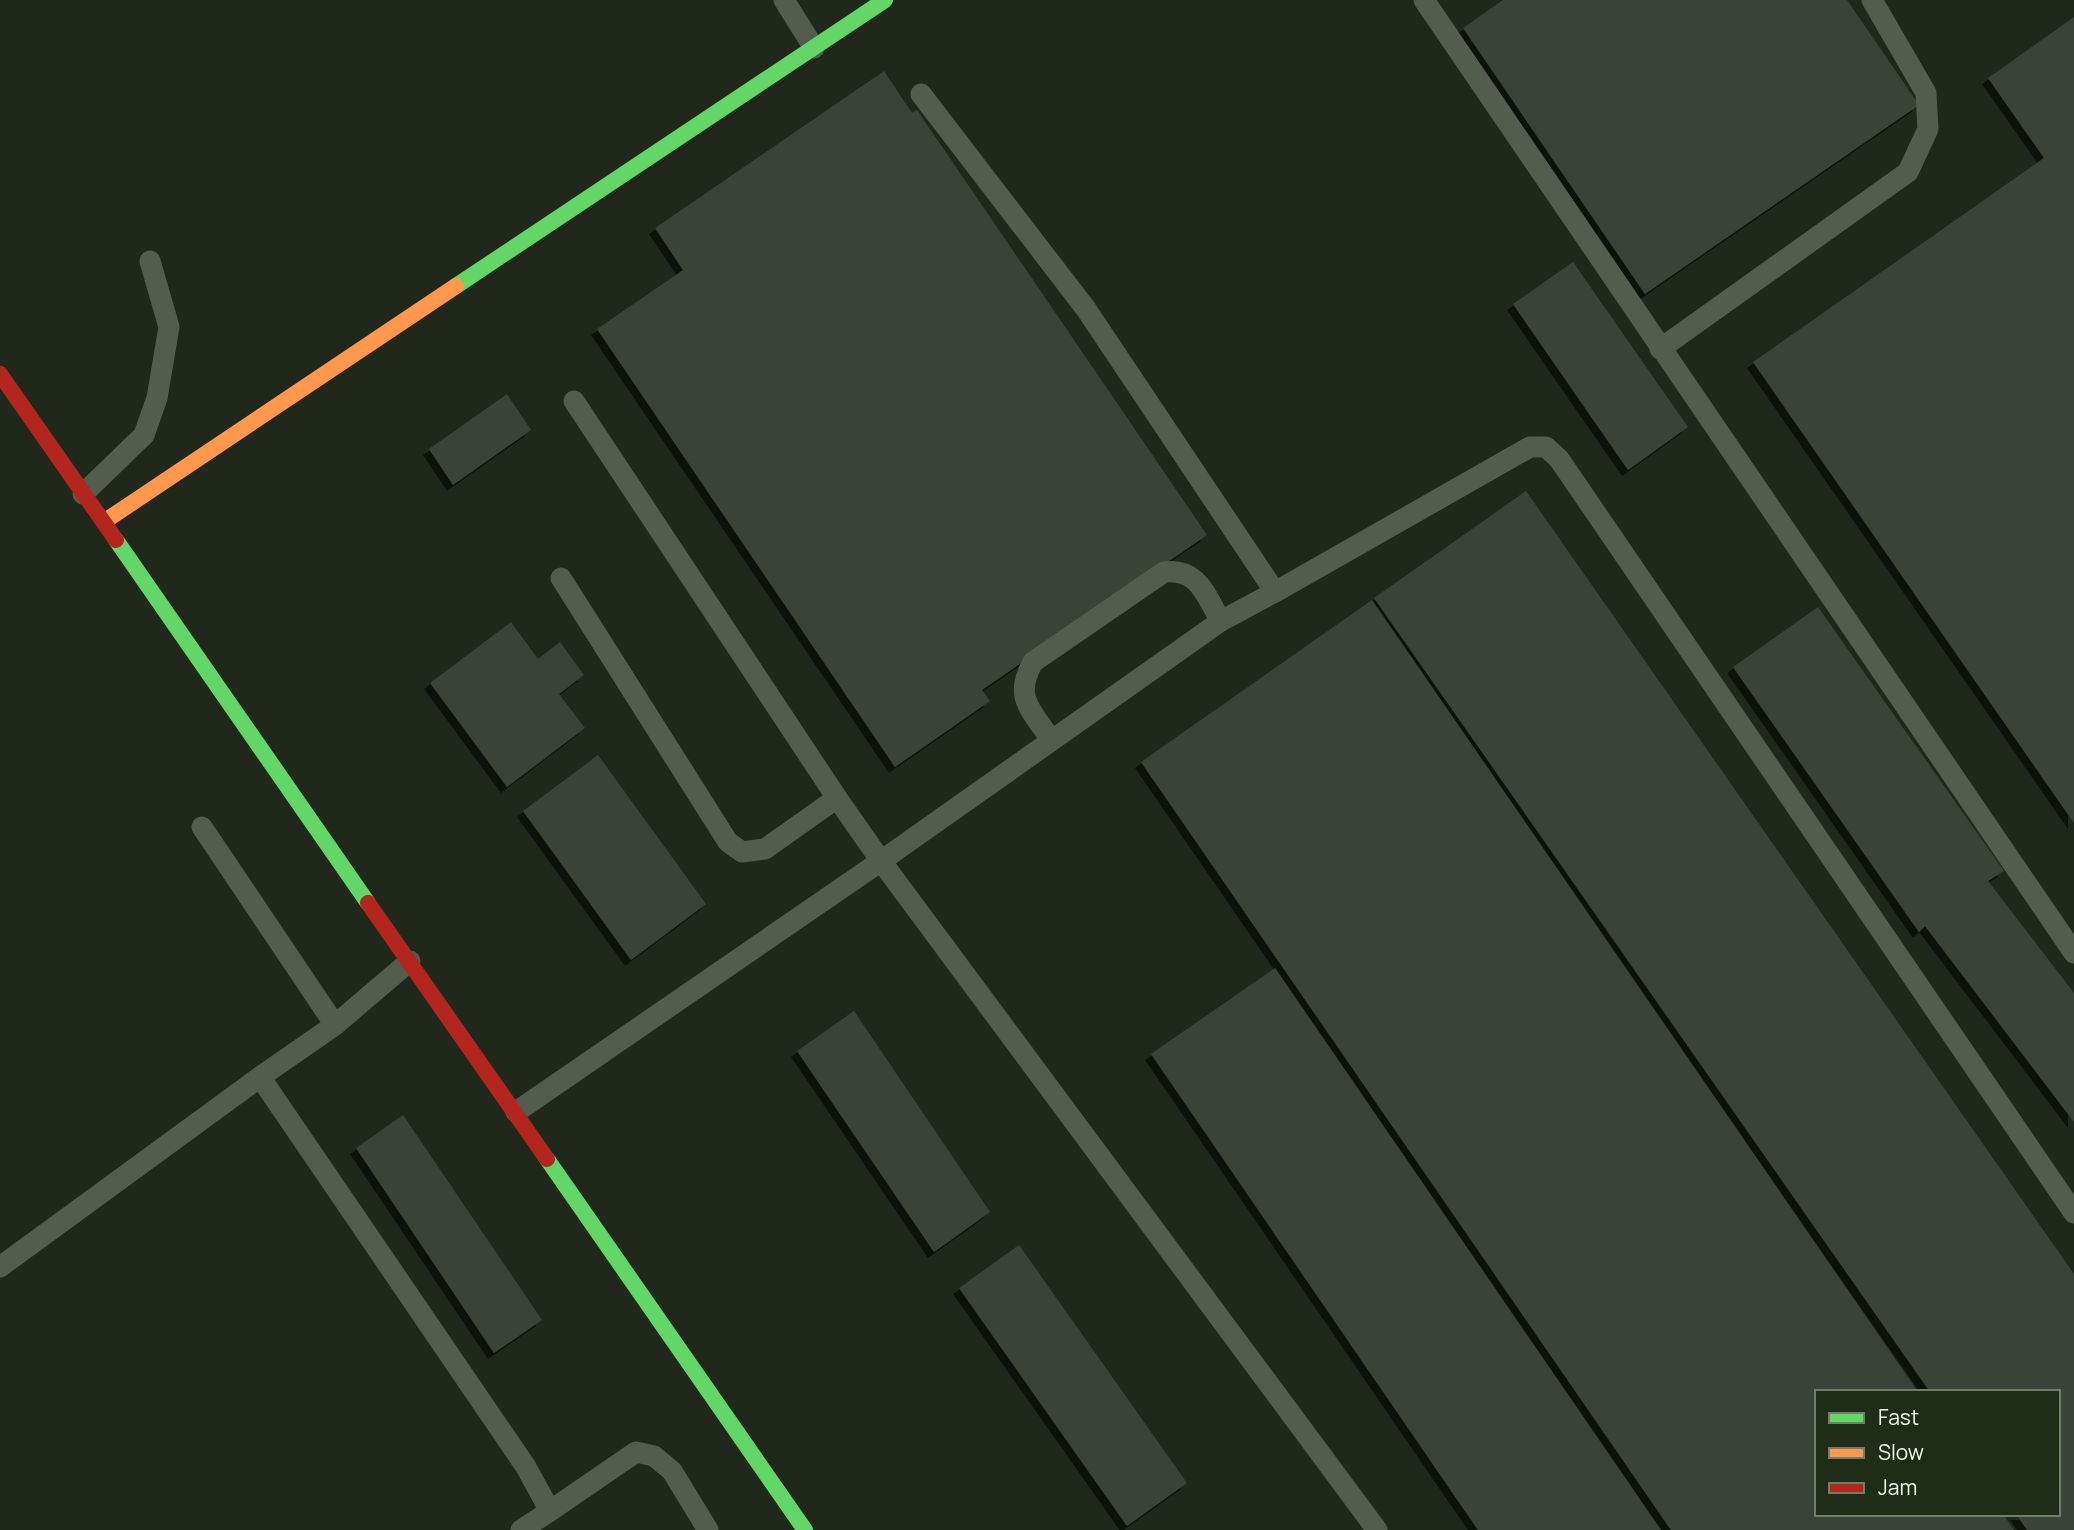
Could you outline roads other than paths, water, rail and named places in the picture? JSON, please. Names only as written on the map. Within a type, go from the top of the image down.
[{"type":"street","points":[[104,521],[885,0]]},
{"type":"street","points":[[0,374],[806,1530]]},
{"type":"lane","points":[[784,0],[814,48]]},
{"type":"lane","points":[[1660,349],[1908,172],[1928,129],[1926,93],[1872,0]]},
{"type":"lane","points":[[1435,4],[1660,349],[2074,953]]},
{"type":"lane","points":[[921,94],[1086,309],[1275,592]]},
{"type":"lane","points":[[83,494],[144,436],[157,398],[169,327],[149,261]]},
{"type":"lane","points":[[574,401],[881,861],[1377,1530]]},
{"type":"lane","points":[[516,1112],[881,861],[1221,621],[1530,447],[1546,447],[1567,470],[2074,1213]]},
{"type":"lane","points":[[1051,740],[1024,699],[1024,678],[1033,662],[1164,572],[1179,570],[1196,580],[1221,621]]},
{"type":"lane","points":[[561,578],[728,842],[742,852],[765,849],[837,798]]},
{"type":"lane","points":[[202,827],[335,1025]]},
{"type":"lane","points":[[0,1267],[335,1025],[410,961]]},
{"type":"lane","points":[[260,1077],[526,1467],[550,1511]]},
{"type":"lane","points":[[522,1530],[636,1452],[653,1456],[673,1471],[708,1530]]}]
